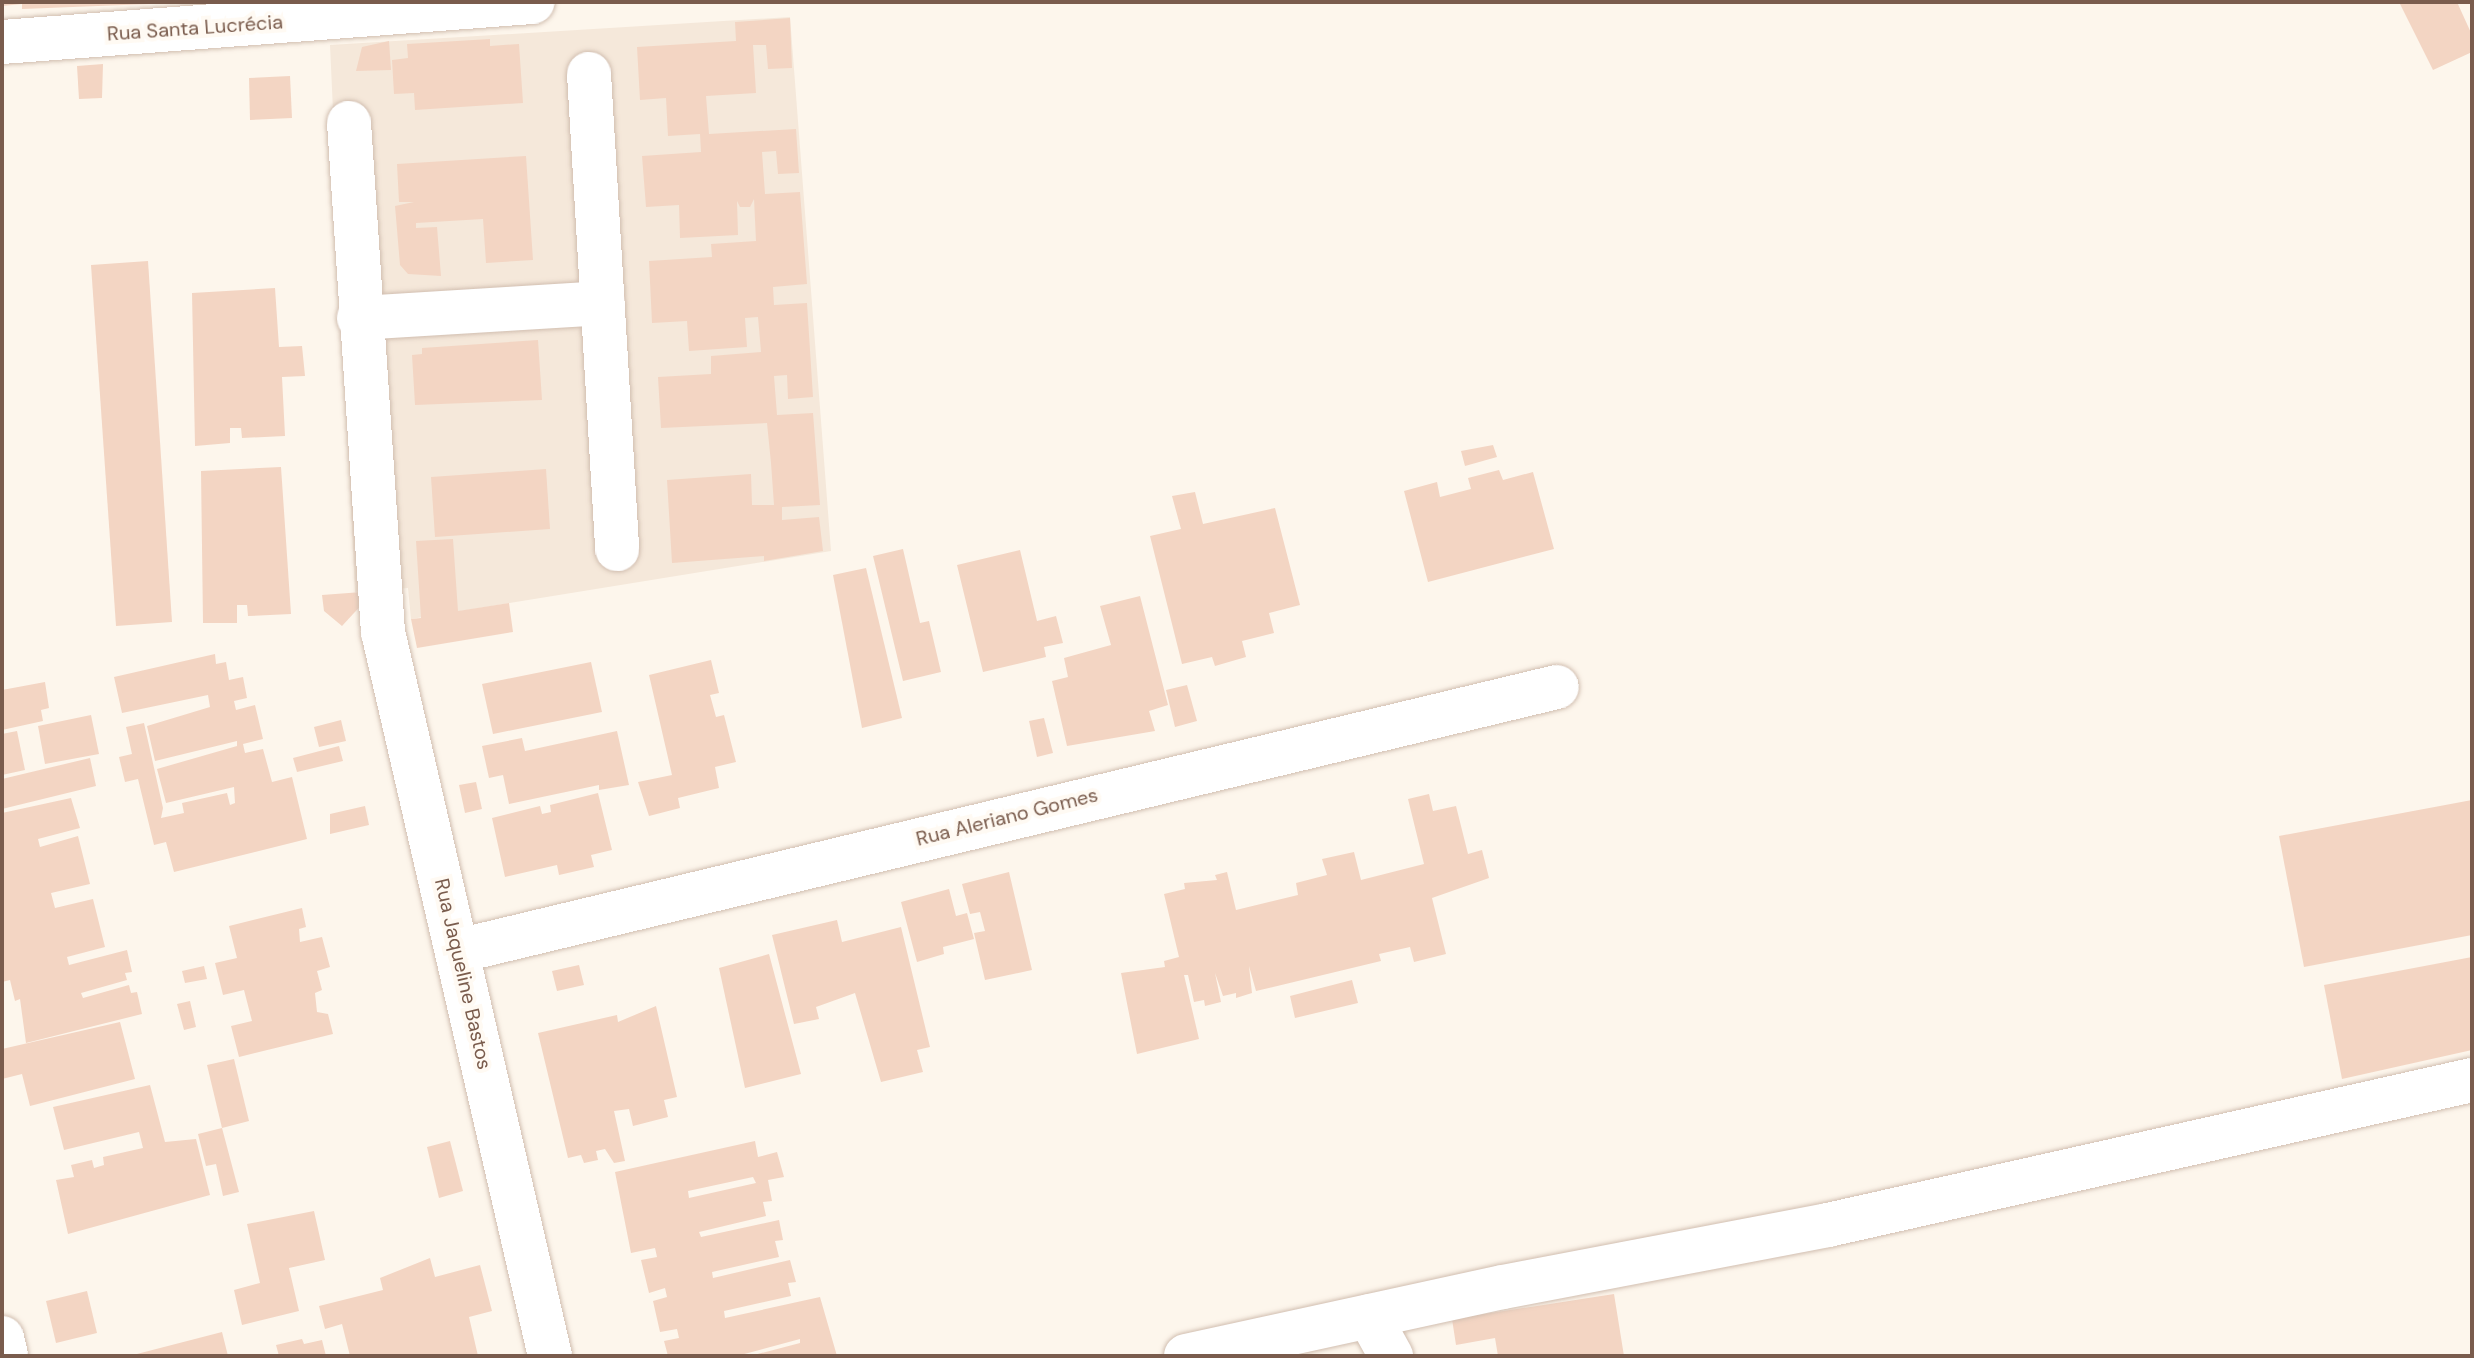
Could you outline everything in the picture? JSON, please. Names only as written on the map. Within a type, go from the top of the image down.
[{"type":"street","name":"Rua Santa Lucrécia","points":[[2,42],[226,14],[532,2]]},
{"type":"street","points":[[589,74],[617,549]]},
{"type":"street","name":"Rua Jaqueline Bastos","points":[[349,123],[377,592],[550,1356]]},
{"type":"street","points":[[359,318],[603,303]]},
{"type":"street","name":"Rua Aleriano Gomes","points":[[458,951],[1557,687]]},
{"type":"street","points":[[1186,1356],[1369,1316],[1828,1225],[2472,1080]]},
{"type":"street","points":[[1369,1316],[1391,1356]]},
{"type":"street","points":[[2,1338],[6,1356]]},
{"type":"shaded area","points":[[790,17],[831,551],[411,619],[408,588],[355,592],[330,45]]},
{"type":"building","points":[[2,2],[149,4],[22,9],[22,4],[2,6]]},
{"type":"building","points":[[2399,2],[2457,2],[2472,35],[2472,52],[2433,70]]},
{"type":"building","points":[[790,18],[792,68],[768,69],[766,45],[753,45],[756,93],[706,96],[709,134],[796,129],[799,173],[778,174],[776,151],[762,152],[765,194],[800,192],[807,284],[773,287],[774,305],[807,303],[813,397],[788,399],[787,375],[774,376],[777,415],[813,413],[820,505],[782,507],[782,520],[819,517],[823,551],[764,561],[764,556],[672,563],[667,480],[751,474],[752,505],[774,505],[771,463],[767,423],[661,428],[658,377],[711,374],[711,356],[761,352],[758,317],[745,318],[747,347],[689,351],[687,321],[652,323],[649,261],[712,257],[711,244],[756,241],[754,199],[750,207],[740,207],[737,201],[738,235],[680,238],[679,205],[646,207],[642,156],[701,152],[700,134],[668,136],[666,98],[640,100],[637,47],[736,41],[735,22]]},
{"type":"building","points":[[490,39],[490,46],[519,44],[523,103],[415,110],[414,93],[394,94],[392,60],[408,58],[407,44]]},
{"type":"building","points":[[389,41],[391,70],[356,71],[362,47]]},
{"type":"building","points":[[103,64],[102,98],[79,99],[77,66]]},
{"type":"building","points":[[290,76],[292,118],[250,120],[249,78]]},
{"type":"building","points":[[526,156],[533,260],[486,263],[483,219],[416,223],[416,228],[437,227],[441,276],[408,274],[400,265],[395,206],[414,202],[399,202],[397,164]]},
{"type":"building","points":[[148,261],[172,622],[116,626],[91,265]]},
{"type":"building","points":[[275,288],[279,347],[302,346],[305,376],[282,377],[285,436],[242,438],[241,428],[230,428],[230,443],[195,446],[192,293]]},
{"type":"building","points":[[538,340],[542,400],[415,405],[412,355],[422,354],[422,348]]},
{"type":"building","points":[[1493,445],[1497,457],[1465,466],[1461,451]]},
{"type":"building","points":[[281,467],[291,614],[248,616],[247,605],[237,605],[237,623],[203,623],[201,471]]},
{"type":"building","points":[[546,469],[550,529],[435,537],[431,477]]},
{"type":"building","points":[[1499,470],[1503,480],[1533,472],[1554,549],[1428,582],[1404,491],[1437,482],[1440,497],[1471,489],[1468,478]]},
{"type":"building","points":[[1195,492],[1203,524],[1275,508],[1300,605],[1269,613],[1274,633],[1242,641],[1246,657],[1215,666],[1212,657],[1182,664],[1150,536],[1181,529],[1172,496]]},
{"type":"building","points":[[453,539],[458,611],[509,603],[513,632],[417,648],[411,619],[421,618],[416,541]]},
{"type":"building","points":[[903,549],[920,623],[929,621],[941,672],[903,681],[873,556]]},
{"type":"building","points":[[1020,550],[1037,621],[1056,616],[1063,643],[1044,647],[1046,657],[983,672],[957,565]]},
{"type":"building","points":[[866,568],[902,718],[862,728],[833,575]]},
{"type":"building","points":[[362,592],[366,600],[342,626],[324,611],[322,595]]},
{"type":"building","points":[[1140,596],[1168,705],[1149,711],[1155,731],[1067,746],[1052,681],[1068,677],[1064,658],[1111,645],[1100,606]]},
{"type":"building","points":[[215,654],[216,664],[226,662],[229,680],[243,677],[247,698],[234,701],[236,710],[255,705],[263,739],[243,744],[245,753],[263,749],[272,782],[292,777],[307,839],[174,872],[166,842],[154,845],[138,779],[125,782],[119,757],[132,754],[126,727],[144,723],[163,808],[161,818],[184,813],[182,803],[227,793],[230,805],[235,803],[234,787],[166,803],[157,769],[237,746],[237,741],[155,761],[147,726],[210,707],[208,695],[122,713],[114,677]]},
{"type":"building","points":[[711,660],[719,693],[710,695],[716,717],[724,715],[736,762],[715,767],[719,788],[678,798],[680,808],[649,816],[638,782],[672,775],[649,675]]},
{"type":"building","points":[[591,662],[602,712],[493,734],[482,684]]},
{"type":"building","points":[[45,682],[49,708],[41,710],[43,721],[2,730],[2,690]]},
{"type":"building","points":[[1187,685],[1197,721],[1175,727],[1166,690]]},
{"type":"building","points":[[91,715],[99,754],[45,764],[38,726]]},
{"type":"building","points":[[1044,718],[1053,753],[1037,757],[1029,721]]},
{"type":"building","points":[[341,720],[346,741],[319,747],[314,727]]},
{"type":"building","points":[[17,731],[25,770],[2,775],[2,734]]},
{"type":"building","points":[[617,731],[629,785],[599,790],[599,785],[509,804],[503,775],[489,778],[482,746],[522,738],[525,751]]},
{"type":"building","points":[[339,746],[343,761],[297,772],[293,758]]},
{"type":"building","points":[[90,758],[96,786],[2,809],[2,779]]},
{"type":"building","points":[[476,782],[482,809],[465,813],[459,785]]},
{"type":"building","points":[[598,793],[612,850],[591,855],[594,867],[559,875],[557,865],[505,877],[492,818],[540,806],[542,814],[551,812],[550,805]]},
{"type":"building","points":[[1429,794],[1433,811],[1456,806],[1468,854],[1482,850],[1489,878],[1432,898],[1446,954],[1414,962],[1410,947],[1379,954],[1381,961],[1256,991],[1249,966],[1252,993],[1236,998],[1236,993],[1223,996],[1215,973],[1221,1002],[1205,1006],[1204,1000],[1194,1002],[1188,975],[1184,975],[1199,1039],[1137,1054],[1121,973],[1165,967],[1164,961],[1179,957],[1164,894],[1185,889],[1184,883],[1217,880],[1215,875],[1227,872],[1236,910],[1298,895],[1296,883],[1327,875],[1322,859],[1354,852],[1361,880],[1424,864],[1408,799]]},
{"type":"building","points":[[71,798],[80,828],[38,839],[40,847],[78,836],[90,884],[51,893],[55,908],[93,899],[105,947],[67,957],[69,965],[127,950],[132,972],[125,973],[127,980],[81,993],[83,998],[129,985],[131,993],[137,992],[142,1014],[26,1043],[20,999],[15,1001],[10,980],[2,982],[2,813]]},
{"type":"building","points":[[2472,800],[2472,935],[2304,967],[2279,836]]},
{"type":"building","points":[[365,806],[369,825],[330,834],[330,814]]},
{"type":"building","points":[[1009,872],[1032,970],[985,980],[974,933],[985,931],[980,912],[970,914],[962,884]]},
{"type":"building","points":[[949,889],[956,916],[967,913],[974,939],[943,947],[944,954],[917,962],[901,902]]},
{"type":"building","points":[[302,908],[306,927],[299,929],[300,942],[322,937],[330,967],[317,971],[322,990],[315,993],[317,1012],[328,1014],[333,1034],[239,1057],[231,1026],[252,1021],[244,990],[223,995],[215,963],[237,958],[229,926]]},
{"type":"building","points":[[837,920],[842,942],[901,927],[930,1047],[917,1050],[923,1072],[881,1082],[855,993],[816,1007],[819,1019],[794,1024],[772,935]]},
{"type":"building","points":[[769,954],[801,1074],[745,1088],[719,968]]},
{"type":"building","points":[[2472,957],[2472,1050],[2342,1079],[2324,985]]},
{"type":"building","points":[[579,965],[584,985],[557,991],[552,971]]},
{"type":"building","points":[[204,966],[207,979],[185,983],[182,971]]},
{"type":"building","points":[[1352,980],[1358,1003],[1295,1018],[1290,996]]},
{"type":"building","points":[[190,1001],[196,1027],[184,1030],[177,1004]]},
{"type":"building","points":[[656,1006],[677,1097],[664,1100],[668,1117],[633,1126],[629,1109],[614,1111],[625,1161],[614,1163],[605,1149],[596,1151],[598,1160],[584,1163],[581,1155],[568,1158],[538,1033],[617,1015],[618,1022]]},
{"type":"building","points":[[120,1022],[135,1079],[30,1106],[22,1074],[2,1079],[2,1049]]},
{"type":"building","points":[[234,1059],[249,1121],[222,1128],[207,1065]]},
{"type":"building","points":[[150,1085],[165,1142],[196,1139],[210,1195],[68,1234],[56,1180],[74,1177],[71,1165],[92,1160],[94,1168],[104,1165],[103,1157],[143,1148],[139,1132],[64,1150],[53,1107]]},
{"type":"building","points":[[222,1128],[239,1192],[223,1196],[216,1164],[206,1166],[198,1134]]},
{"type":"building","points":[[450,1141],[463,1191],[439,1198],[427,1147]]},
{"type":"building","points":[[755,1141],[758,1157],[777,1152],[784,1177],[768,1180],[772,1201],[763,1202],[766,1216],[699,1232],[701,1237],[779,1220],[783,1240],[775,1241],[779,1257],[712,1272],[713,1278],[790,1260],[796,1282],[788,1283],[791,1296],[724,1311],[725,1318],[820,1297],[837,1356],[750,1356],[800,1343],[800,1339],[737,1356],[668,1356],[664,1341],[679,1338],[677,1329],[660,1332],[653,1301],[667,1297],[665,1288],[649,1293],[641,1260],[657,1257],[655,1248],[631,1253],[615,1172]],"holes":[[[753,1177],[756,1183],[689,1198],[688,1191]]]},
{"type":"building","points":[[314,1211],[325,1260],[289,1268],[299,1311],[242,1325],[234,1290],[260,1283],[247,1224]]},
{"type":"building","points":[[430,1258],[435,1277],[480,1265],[492,1311],[469,1317],[478,1356],[350,1356],[342,1324],[325,1329],[319,1306],[383,1290],[380,1278]]},
{"type":"building","points":[[87,1291],[97,1333],[56,1343],[46,1301]]},
{"type":"building","points":[[1614,1294],[1624,1356],[1498,1356],[1495,1338],[1456,1345],[1452,1319]]},
{"type":"building","points":[[222,1332],[228,1356],[133,1356],[133,1355]]},
{"type":"building","points":[[302,1339],[304,1344],[322,1340],[326,1356],[279,1356],[276,1345]]}]
